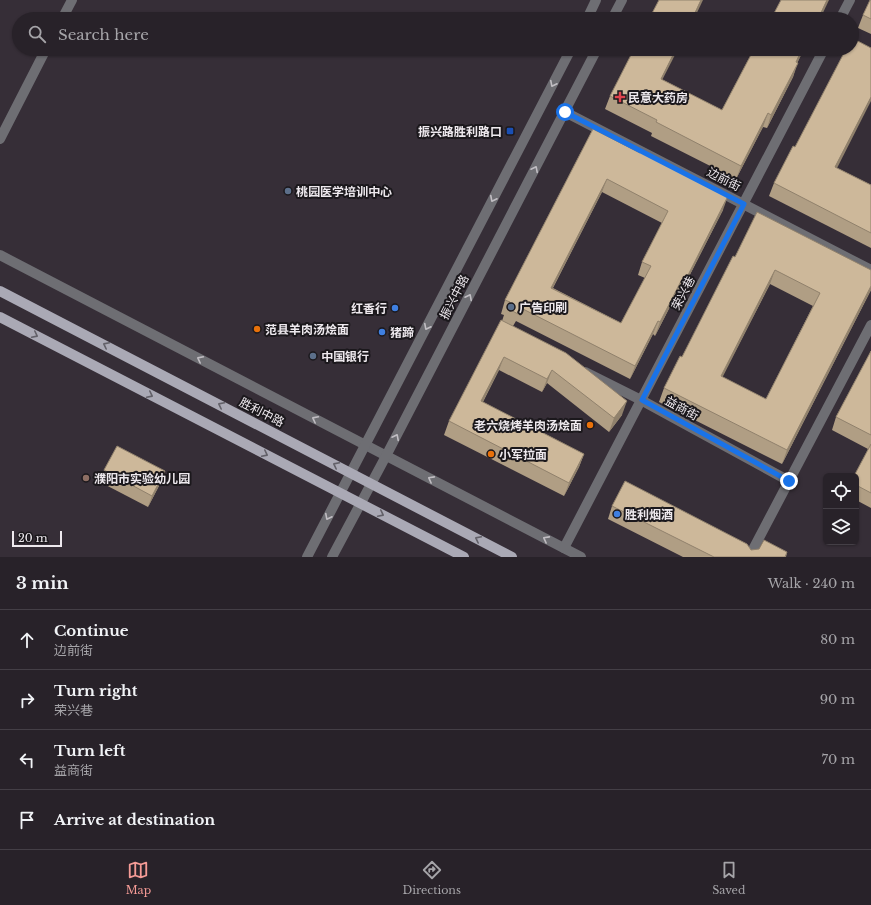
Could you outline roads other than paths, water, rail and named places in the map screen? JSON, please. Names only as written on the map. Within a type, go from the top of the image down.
[{"type":"main road","name":"胜利中路","points":[[0,291],[512,557]]},
{"type":"main road","points":[[0,317],[464,557]]},
{"type":"street","points":[[66,12],[72,0]]},
{"type":"street","points":[[590,12],[596,0]]},
{"type":"street","points":[[616,12],[622,0]]},
{"type":"street","points":[[844,12],[850,0]]},
{"type":"street","points":[[0,139],[42,56]]},
{"type":"street","name":"振兴中路","points":[[307,557],[567,56]]},
{"type":"street","name":"振兴中路","points":[[332,557],[593,56]]},
{"type":"street","name":"荣兴巷","points":[[564,548],[820,56]]},
{"type":"street","name":"边前街","points":[[565,112],[871,270]]},
{"type":"street","points":[[0,255],[581,557]]},
{"type":"street","points":[[749,557],[871,325]]},
{"type":"street","name":"益商街","points":[[573,366],[642,400],[789,481]]},
{"type":"place","name":"民意大药房","points":[[620,97]]},
{"type":"place","name":"振兴路胜利路口","points":[[510,131]]},
{"type":"place","name":"桃园医学培训中心","points":[[288,191]]},
{"type":"place","name":"广告印刷","points":[[511,307]]},
{"type":"place","name":"红香行","points":[[395,308]]},
{"type":"place","name":"范县羊肉汤烩面","points":[[257,329]]},
{"type":"place","name":"猪蹄","points":[[382,332]]},
{"type":"place","name":"中国银行","points":[[313,356]]},
{"type":"place","name":"老六烧烤羊肉汤烩面","points":[[590,425]]},
{"type":"place","name":"小军拉面","points":[[491,454]]},
{"type":"place","name":"濮阳市实验幼儿园","points":[[86,478]]},
{"type":"place","name":"胜利烟酒","points":[[617,514]]}]
